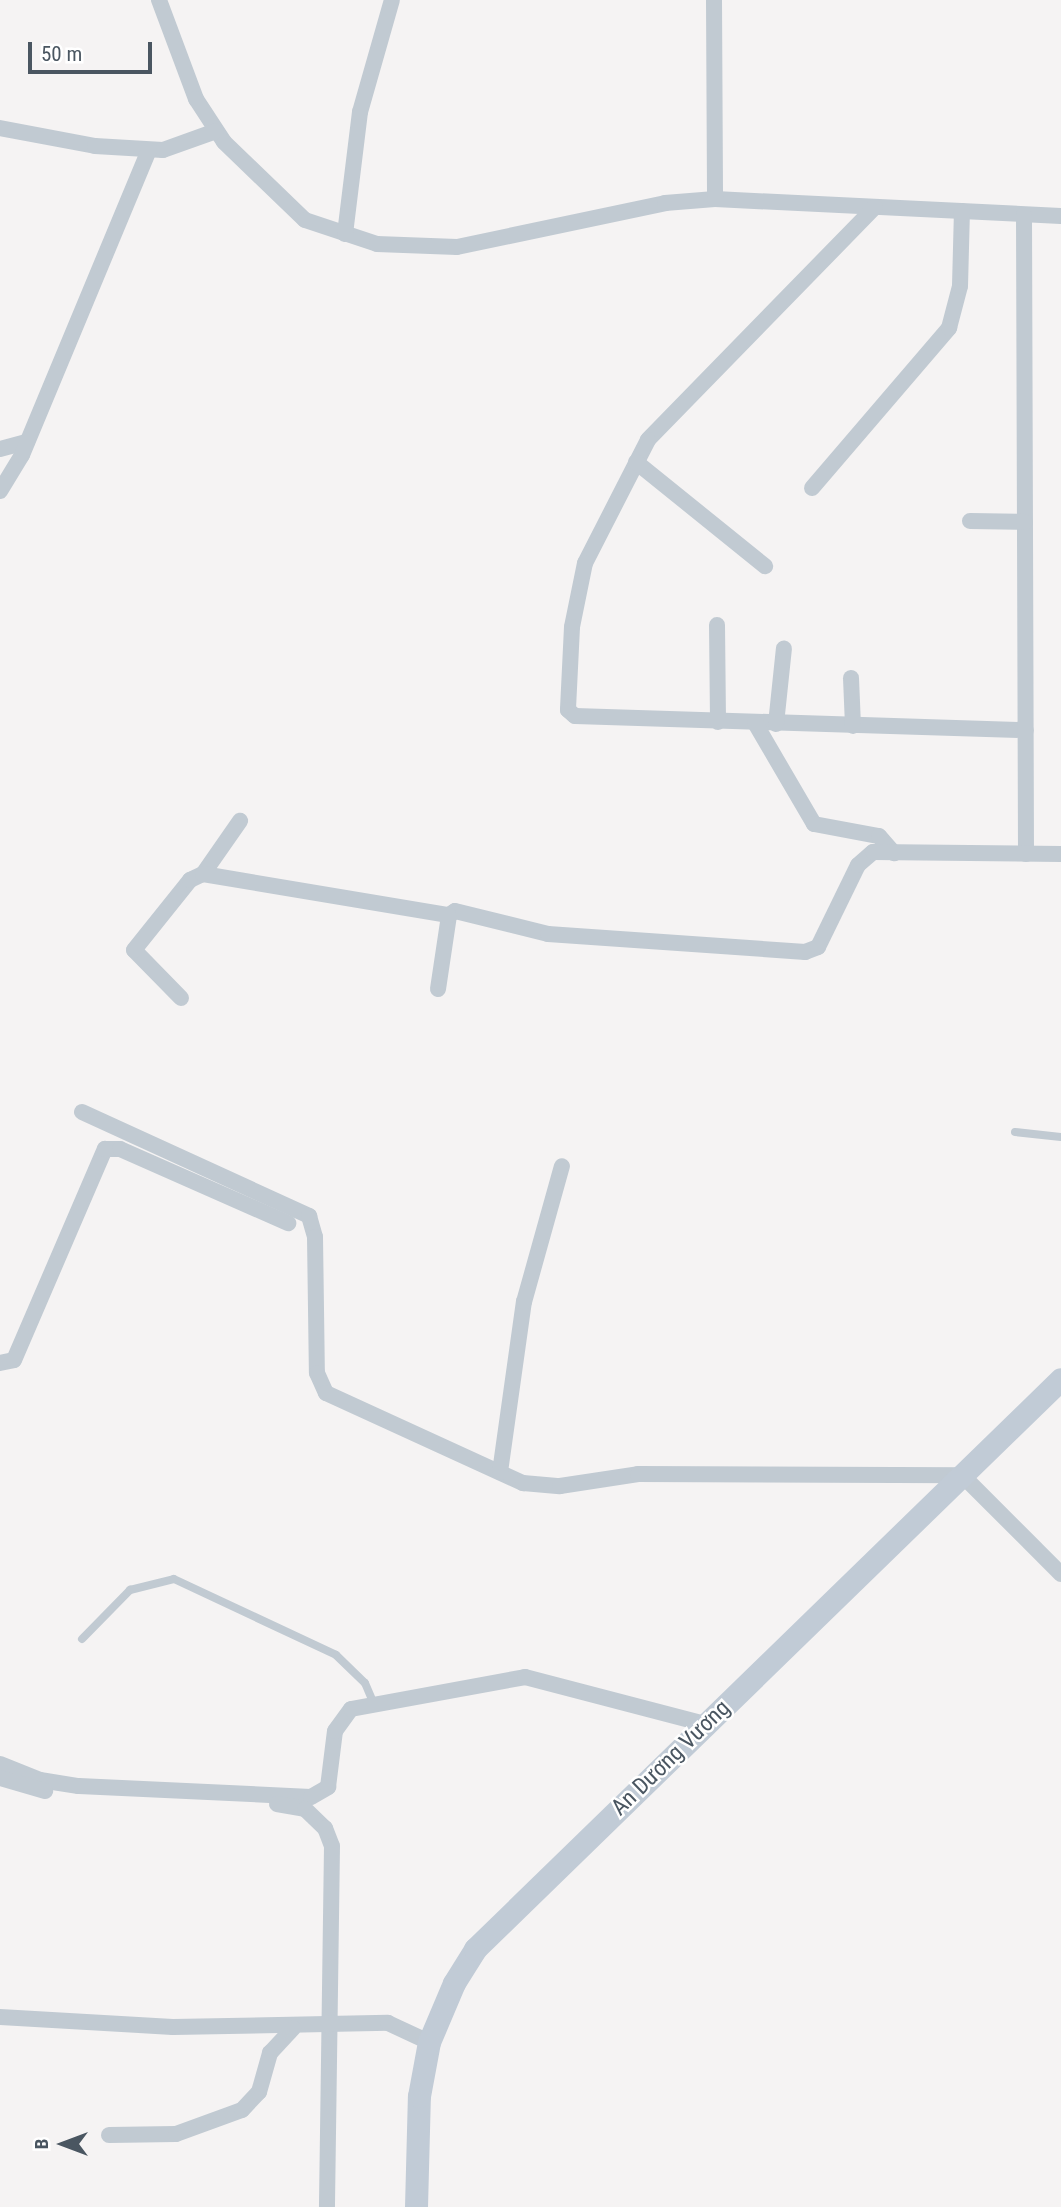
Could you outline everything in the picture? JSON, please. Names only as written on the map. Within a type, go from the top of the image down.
[{"type":"street","points":[[159,0],[196,99],[216,131],[274,196],[306,220],[345,234],[411,250],[457,247],[665,203],[715,199],[1061,216]]},
{"type":"street","points":[[345,234],[360,112],[392,0]]},
{"type":"street","points":[[714,0],[715,199]]},
{"type":"street","points":[[0,128],[149,150],[163,150],[216,131]]},
{"type":"street","points":[[0,491],[27,442],[149,150]]},
{"type":"street","points":[[875,207],[725,366],[670,414],[636,462],[585,563],[572,627],[568,710],[575,716],[1026,730]]},
{"type":"street","points":[[812,488],[949,328],[960,286],[962,211]]},
{"type":"street","points":[[1024,215],[1026,854]]},
{"type":"street","points":[[0,449],[27,442]]},
{"type":"street","points":[[636,462],[765,566]]},
{"type":"street","points":[[970,521],[1025,522]]},
{"type":"street","points":[[717,625],[718,722]]},
{"type":"street","points":[[776,724],[784,648]]},
{"type":"street","points":[[851,678],[853,726]]},
{"type":"street","points":[[755,723],[814,824],[879,836],[894,853]]},
{"type":"street","points":[[181,998],[134,950],[190,880],[203,874],[240,821]]},
{"type":"street","points":[[203,874],[449,915],[463,911],[548,934],[813,951],[864,856],[894,853],[1061,854]]},
{"type":"street","points":[[438,989],[449,915]]},
{"type":"street","points":[[82,1112],[302,1209],[315,1237],[320,1387],[499,1472],[544,1486],[638,1474],[962,1475],[1061,1574]]},
{"type":"street","points":[[0,1363],[14,1360],[105,1149],[120,1149],[288,1223]]},
{"type":"street","points":[[499,1472],[522,1314],[562,1166]]},
{"type":"street","name":"An Dương Vương","points":[[416,2207],[419,2096],[429,2042],[454,1983],[475,1949],[1061,1379]]},
{"type":"street","points":[[0,1764],[40,1780],[79,1786],[311,1797],[328,1787],[339,1719],[351,1709],[508,1678],[544,1678],[706,1724]]},
{"type":"street","points":[[0,1778],[69,1795],[305,1809],[325,1828],[332,1846],[327,2207]]},
{"type":"street","points":[[0,2017],[293,2028],[388,2023],[429,2042]]},
{"type":"street","points":[[109,2135],[176,2134],[242,2110],[259,2092],[270,2053],[293,2028]]},
{"type":"lane","points":[[1015,1132],[1061,1137]]},
{"type":"lane","points":[[82,1639],[130,1590],[174,1579],[336,1655],[365,1683],[374,1704]]}]
